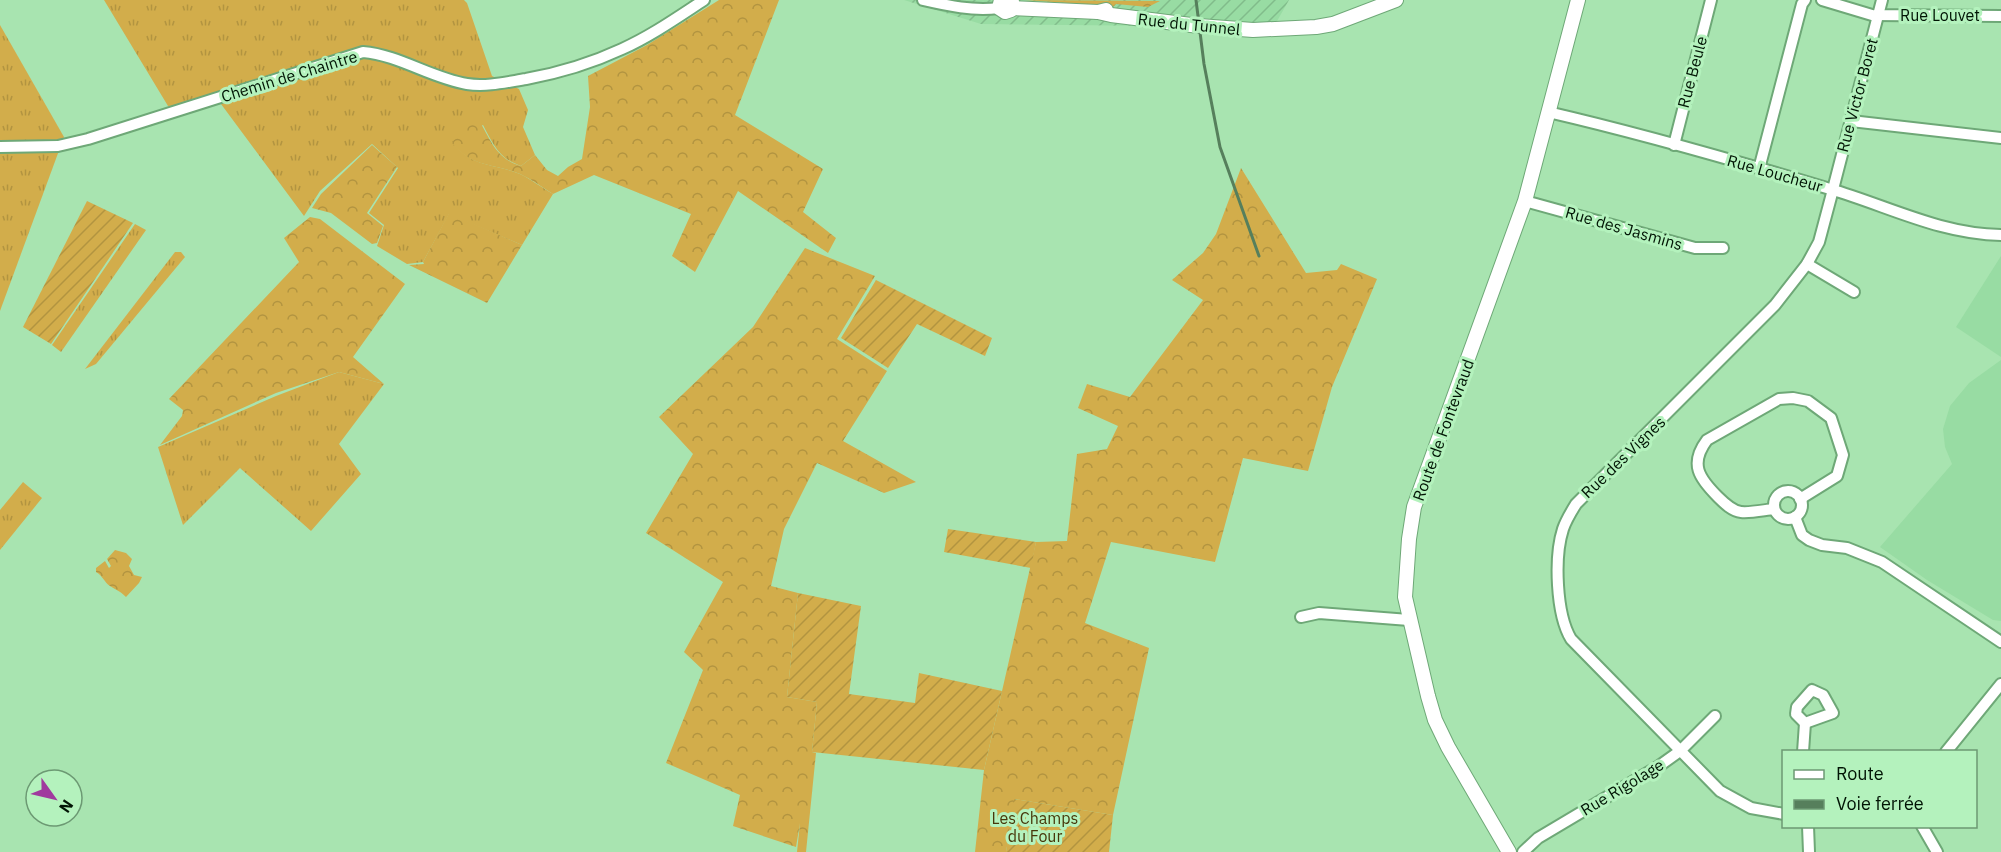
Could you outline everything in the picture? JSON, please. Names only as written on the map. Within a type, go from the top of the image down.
[{"type":"street","name":"Chemin de Chaintre","points":[[0,147],[58,146],[88,139],[363,52],[376,53],[430,74],[468,84],[500,84],[544,75],[583,65],[622,49],[704,0]]},
{"type":"street","points":[[923,0],[952,7],[982,10],[1006,4]]},
{"type":"street","name":"Rue du Tunnel","points":[[1006,4],[1253,30],[1333,24],[1396,0]]},
{"type":"street","name":"Route de Fontevraud","points":[[1509,852],[1448,747],[1435,720],[1410,620],[1405,586],[1408,539],[1414,507],[1525,201],[1578,0]]},
{"type":"street","name":"Rue Beule","points":[[1674,145],[1711,0]]},
{"type":"street","points":[[1759,169],[1804,0]]},
{"type":"street","name":"Rue Louvet","points":[[1822,0],[1878,15],[2001,16]]},
{"type":"street","name":"Rue Victor Boret","points":[[1833,190],[1882,0]]},
{"type":"street","name":"Rue Loucheur","points":[[1548,112],[1833,190],[1945,228],[1973,234],[2001,235]]},
{"type":"street","points":[[1851,121],[2001,138]]},
{"type":"street","name":"Rue des Vignes","points":[[1782,814],[1751,808],[1720,791],[1581,650],[1565,630],[1558,591],[1562,534],[1576,504],[1588,490],[1620,461],[1774,306],[1808,264],[1819,242],[1833,190]]},
{"type":"street","name":"Rue des Jasmins","points":[[1525,201],[1695,248],[1724,248]]},
{"type":"street","points":[[1808,264],[1854,292]]},
{"type":"street","points":[[1774,508],[1740,512],[1727,506],[1703,482],[1697,465],[1699,451],[1707,440],[1779,399],[1793,398],[1808,401],[1831,417],[1843,455],[1837,476],[1800,499]]},
{"type":"street","points":[[1785,492],[1794,492],[1800,499],[1802,507],[1795,517],[1783,518],[1774,508],[1775,500],[1785,492]]},
{"type":"street","points":[[1795,517],[1802,535],[1809,540],[1822,545],[1847,548],[1882,562],[2001,642]]},
{"type":"street","points":[[1301,617],[1319,613],[1410,620]]},
{"type":"street","points":[[1948,750],[2001,684]]},
{"type":"street","name":"Rue Rigolage","points":[[1523,852],[1538,837],[1659,766],[1680,751],[1715,716]]},
{"type":"street","points":[[1803,750],[1805,723]]},
{"type":"street","points":[[1808,828],[1809,852]]},
{"type":"street","points":[[1923,828],[1937,852]]},
{"type":"shaded area","points":[[904,0],[1289,0],[1268,37],[1165,26],[981,24]]},
{"type":"shaded area","points":[[2001,256],[2001,357],[1956,327]]},
{"type":"shaded area","points":[[2001,360],[2001,621],[1993,620],[1927,580],[1880,547],[1952,464],[1945,447],[1943,429],[1950,406],[1969,383]]},
{"type":"green space","points":[[104,0],[464,0],[492,76],[519,89],[528,110],[523,127],[535,155],[521,166],[513,163],[497,150],[483,125],[453,143],[468,157],[520,174],[553,194],[522,245],[449,214],[423,262],[407,264],[377,246],[384,225],[369,213],[398,168],[372,144],[320,191],[304,216],[221,104],[168,106]]},
{"type":"green space","points":[[719,0],[779,0],[735,115],[823,169],[803,212],[836,238],[828,253],[738,191],[695,272],[672,256],[691,214],[594,175],[553,194],[520,174],[467,157],[452,143],[473,112],[492,144],[503,157],[521,166],[535,155],[547,170],[558,176],[582,159],[590,107],[588,76],[647,45]]},
{"type":"green space","points":[[1025,0],[1160,1],[1148,7],[1116,4],[1113,7],[1108,3],[1096,5]]},
{"type":"green space","points":[[0,25],[64,137],[0,311]]},
{"type":"green space","points":[[372,145],[397,167],[367,213],[383,226],[377,243],[372,244],[331,213],[312,208],[321,194]]},
{"type":"green space","points":[[1241,168],[1306,273],[1337,270],[1341,264],[1377,279],[1332,387],[1308,471],[1243,458],[1215,562],[1111,542],[1085,623],[1149,648],[1113,815],[1015,799],[1006,852],[975,852],[984,770],[1036,542],[1067,541],[1077,454],[1107,449],[1118,426],[1078,408],[1087,384],[1130,397],[1203,300],[1172,280],[1203,253],[1216,234]]},
{"type":"green space","points":[[87,201],[133,223],[51,344],[23,327]]},
{"type":"green space","points":[[449,213],[522,245],[487,303],[409,265],[424,264]]},
{"type":"green space","points":[[310,217],[320,219],[405,284],[353,357],[384,384],[339,372],[276,393],[160,445],[182,416],[183,410],[169,399],[299,262],[284,238]]},
{"type":"green space","points":[[135,224],[146,230],[61,352],[52,345]]},
{"type":"green space","points":[[805,248],[875,276],[837,339],[887,371],[843,441],[916,482],[884,493],[817,463],[784,529],[771,586],[798,593],[787,697],[817,702],[812,752],[816,753],[806,852],[797,852],[800,823],[796,847],[733,826],[740,795],[666,763],[703,670],[684,652],[723,582],[646,533],[693,454],[659,417],[753,327]]},
{"type":"green space","points":[[175,252],[181,252],[185,257],[96,364],[85,369]]},
{"type":"green space","points":[[876,280],[992,338],[985,356],[917,324],[888,368],[841,338]]},
{"type":"green space","points":[[339,372],[384,384],[339,444],[361,474],[311,531],[240,468],[183,525],[158,447],[276,396]]},
{"type":"green space","points":[[23,482],[42,498],[0,550],[0,510]]},
{"type":"green space","points":[[948,529],[1036,542],[1031,568],[944,552]]},
{"type":"green space","points":[[115,550],[126,553],[132,559],[129,566],[134,575],[142,577],[126,597],[96,572],[96,568],[105,561],[109,568],[111,566],[107,559]]},
{"type":"green space","points":[[798,593],[861,606],[849,694],[915,703],[919,673],[1002,691],[984,770],[812,752],[817,702],[787,697]]},
{"type":"green space","name":"Les Champs du Four","points":[[1014,799],[1113,815],[1109,852],[1006,852]]},
{"type":"railway","points":[[1196,0],[1204,64],[1220,147],[1259,256]]}]
